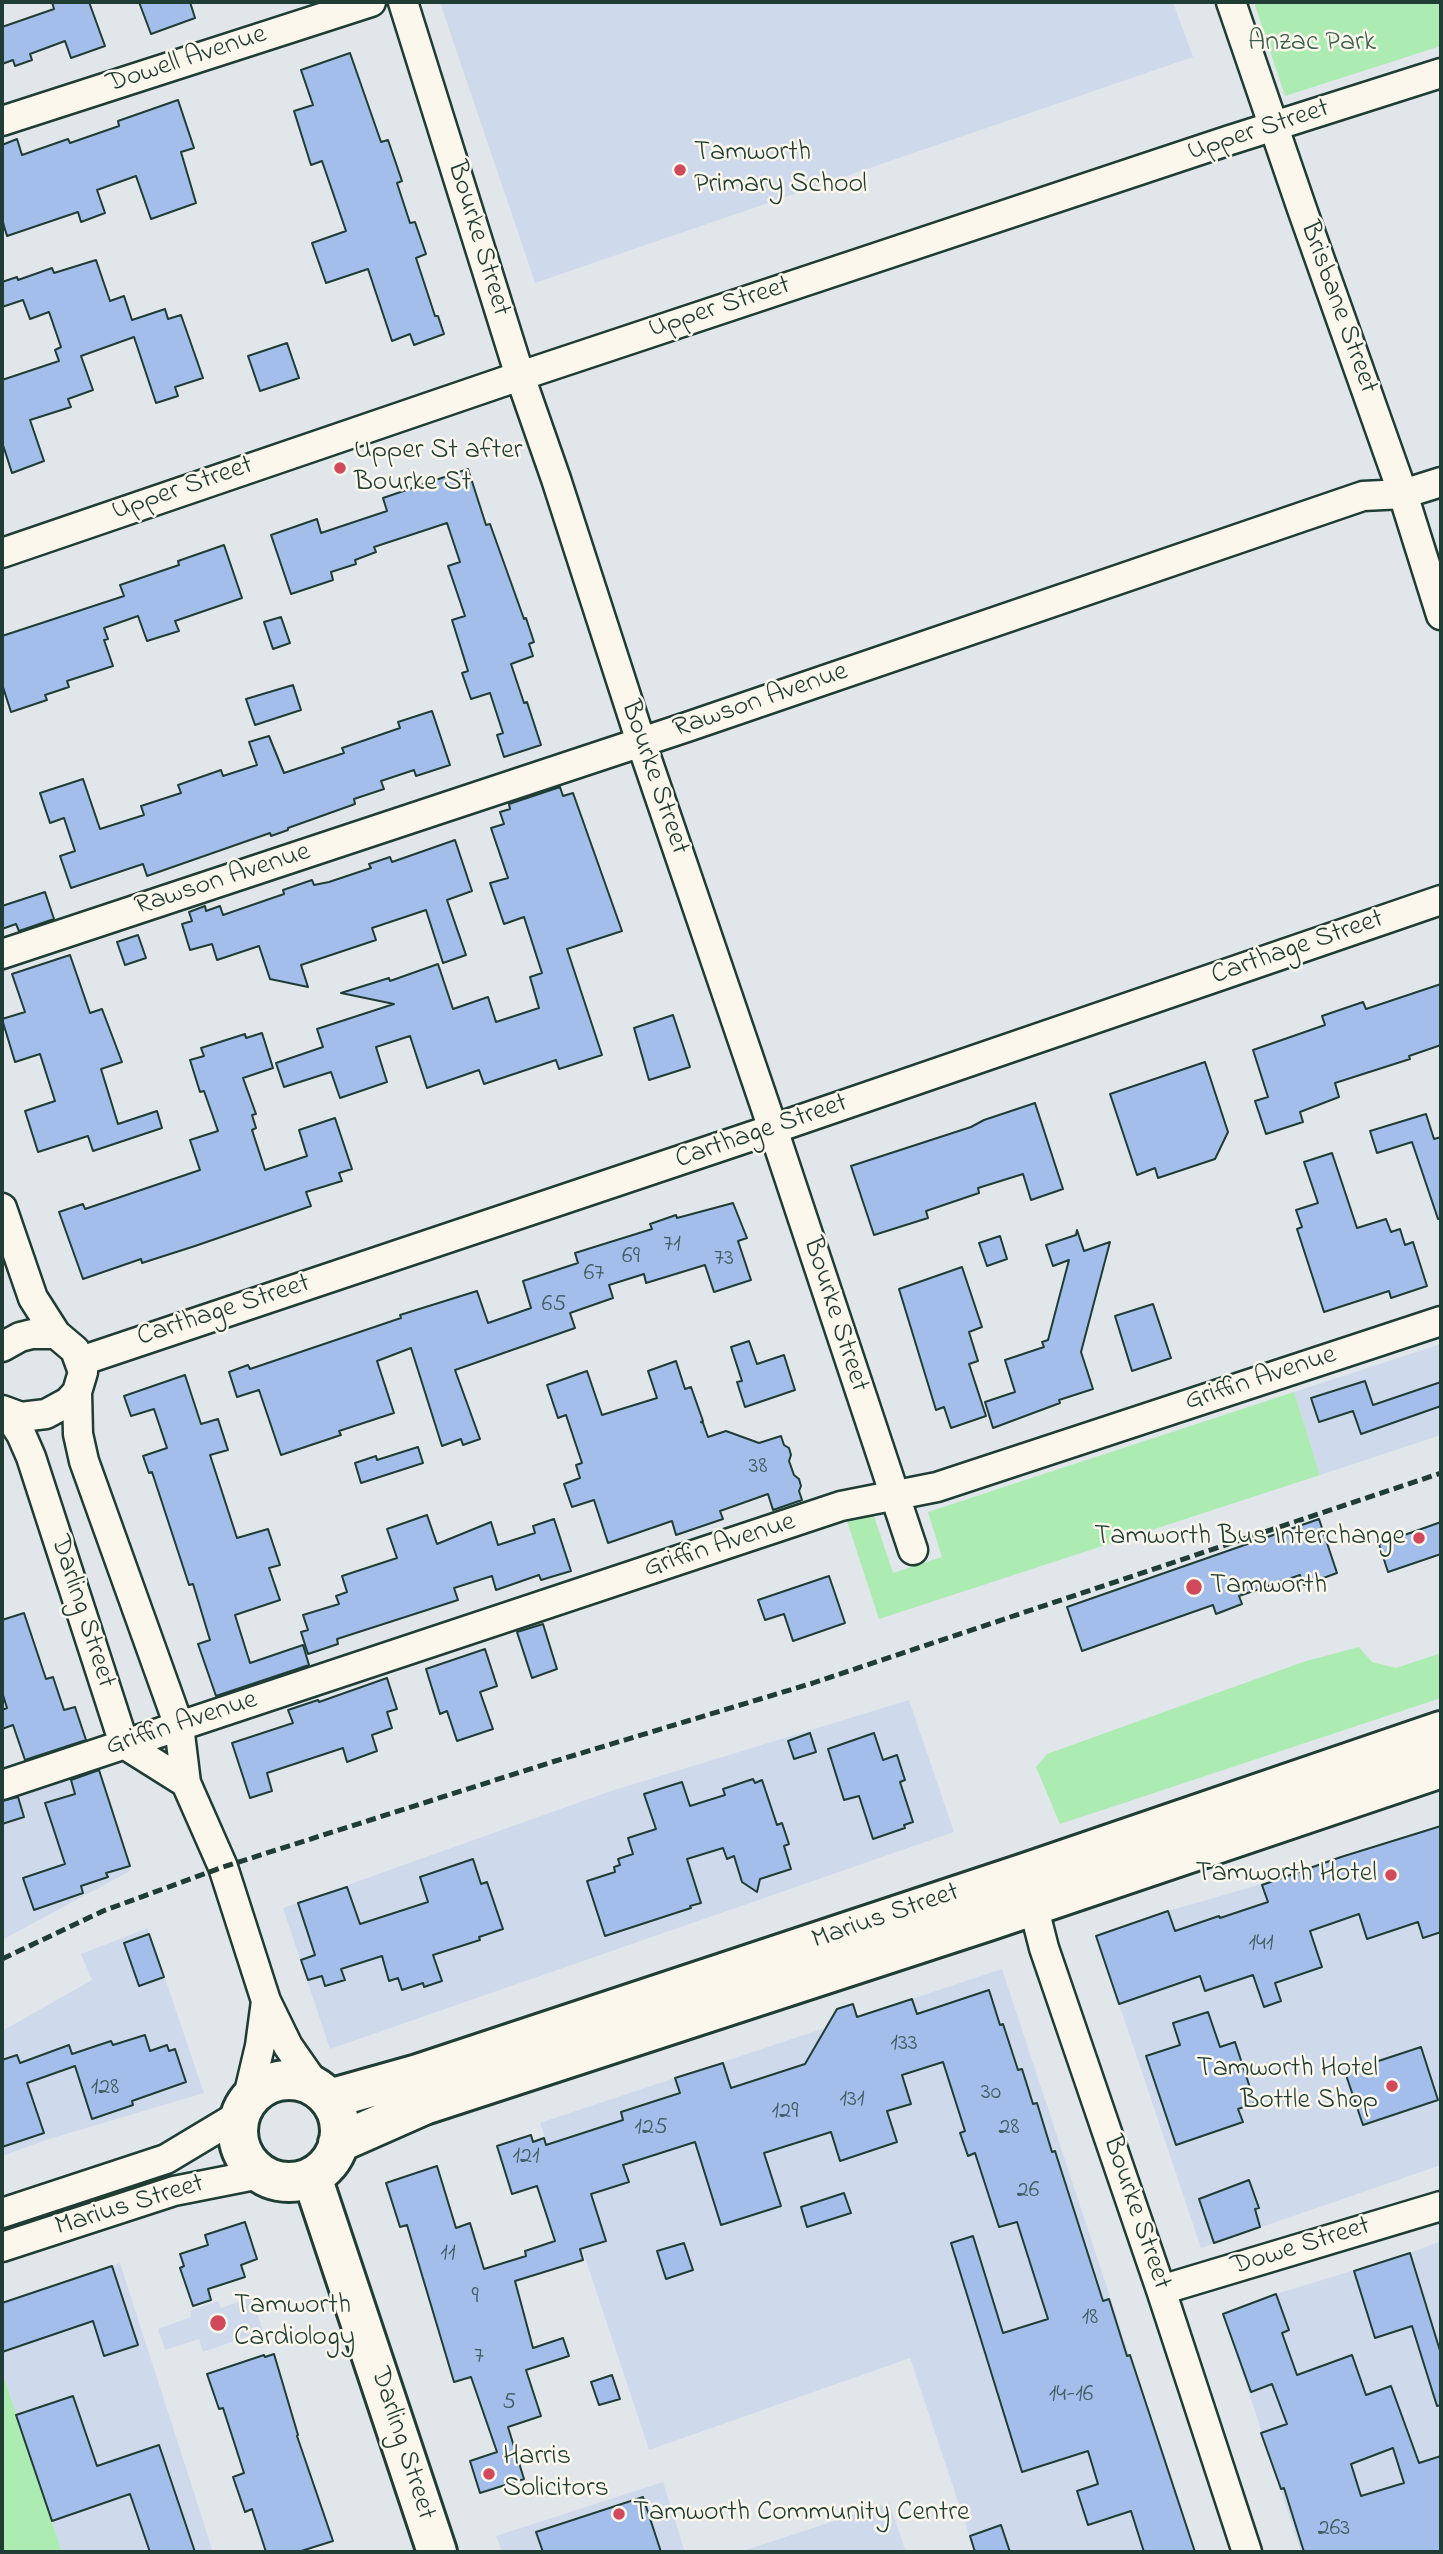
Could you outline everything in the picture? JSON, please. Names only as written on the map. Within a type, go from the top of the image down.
[{"type":"main road","name":"Marius Street","points":[[338,2143],[424,2105],[1029,1889],[1441,1731]]},
{"type":"main road","name":"Marius Street","points":[[323,2094],[418,2074],[1029,1889],[1441,1768]]},
{"type":"main road","points":[[279,2081],[304,2082],[323,2094],[336,2113],[340,2127],[333,2157],[324,2168],[312,2176],[286,2183],[260,2174],[243,2154],[238,2141],[244,2107],[257,2091],[279,2081]]},
{"type":"main road","name":"Darling Street","points":[[312,2176],[437,2552]]},
{"type":"street","name":"Dowell Avenue","points":[[2,121],[371,2]]},
{"type":"street","name":"Bourke Street","points":[[402,2],[520,376],[640,742],[773,1129],[913,1550]]},
{"type":"street","name":"Brisbane Street","points":[[1231,2],[1403,494],[1441,615]]},
{"type":"street","name":"Upper Street","points":[[2,553],[520,376],[1273,126],[1441,74]]},
{"type":"street","name":"Rawson Avenue","points":[[2,954],[640,742],[1363,496],[1403,494],[1441,482]]},
{"type":"street","name":"Carthage Street","points":[[81,1361],[773,1129],[1441,900]]},
{"type":"street","points":[[2,1208],[33,1298],[56,1334],[68,1341],[81,1361]]},
{"type":"street","name":"Griffin Avenue","points":[[2,1785],[841,1506],[937,1487],[1441,1321]]},
{"type":"street","points":[[2,1347],[32,1334],[56,1334]]},
{"type":"street","name":"Darling Street","points":[[81,1361],[83,1372],[77,1392],[78,1434],[84,1461],[179,1726],[186,1783],[223,1867],[266,2001],[288,2046],[323,2094]]},
{"type":"street","points":[[5,1412],[21,1417],[46,1414],[68,1402],[77,1392]]},
{"type":"street","name":"Darling Street","points":[[5,1412],[22,1434],[31,1457],[124,1744]]},
{"type":"street","points":[[124,1744],[186,1783]]},
{"type":"street","name":"Bourke Street","points":[[1029,1889],[1049,1961],[1247,2552]]},
{"type":"street","name":"Darling Street","points":[[244,2107],[260,2046],[266,2001]]},
{"type":"street","name":"Marius Street","points":[[2,2213],[166,2159],[244,2107]]},
{"type":"street","name":"Marius Street","points":[[2,2247],[174,2191],[260,2174]]},
{"type":"street","name":"Dowe Street","points":[[1161,2290],[1441,2206]]},
{"type":"shaded area","name":"Tamworth Primary School","points":[[440,2],[1173,2],[1193,57],[535,283]]},
{"type":"shaded area","points":[[1441,1344],[1441,1435],[1320,1475],[1294,1392]]},
{"type":"shaded area","points":[[909,1700],[954,1832],[330,2049],[283,1908],[611,1791]]},
{"type":"shaded area","points":[[96,1763],[130,1871],[2,1940],[2,1795]]},
{"type":"shaded area","points":[[1441,1826],[1441,2165],[1201,2248],[1096,1936]]},
{"type":"shaded area","points":[[148,1928],[204,2093],[46,2140],[2,2156],[2,2031],[92,1980],[81,1954]]},
{"type":"shaded area","points":[[1002,1969],[1195,2552],[975,2552],[910,2358],[649,2450],[540,2123]]},
{"type":"shaded area","points":[[1441,2241],[1441,2552],[1301,2552],[1223,2314],[1276,2294]]},
{"type":"shaded area","points":[[120,2263],[213,2552],[62,2552],[2,2371],[2,2302]]},
{"type":"shaded area","name":"Tamworth Cardiology","points":[[252,2297],[263,2331],[203,2352],[199,2339],[165,2350],[158,2329],[191,2317],[190,2311],[218,2301],[221,2308]]},
{"type":"shaded area","points":[[663,2482],[685,2552],[502,2552],[496,2536]]},
{"type":"shaded area","points":[[889,2503],[906,2552],[740,2552]]},
{"type":"green space","name":"Anzac Park","points":[[1254,2],[1441,2],[1441,46],[1285,96]]},
{"type":"green space","points":[[1294,1392],[1320,1475],[879,1619],[847,1521],[873,1513],[893,1573],[942,1557],[928,1512]]},
{"type":"green space","points":[[1359,1647],[1372,1662],[1396,1668],[1441,1653],[1441,1698],[1060,1824],[1036,1767],[1047,1754],[1306,1661]]},
{"type":"green space","points":[[2,2371],[62,2552],[2,2552]]},
{"type":"building","points":[[52,2],[89,2],[105,46],[71,58],[65,41],[30,54],[32,60],[15,66],[13,60],[2,64],[2,27],[54,9]]},
{"type":"building","points":[[139,2],[190,2],[195,18],[151,34]]},
{"type":"building","points":[[350,53],[381,142],[388,140],[402,181],[397,183],[410,223],[415,222],[426,254],[416,258],[435,316],[438,316],[444,334],[414,345],[410,334],[392,341],[368,269],[326,283],[312,243],[346,231],[322,161],[311,165],[294,111],[313,105],[301,70]]},
{"type":"building","points":[[178,100],[194,148],[181,152],[196,203],[151,219],[136,176],[97,190],[105,213],[81,222],[78,212],[7,236],[2,219],[2,145],[17,139],[22,155],[68,139],[70,143],[119,126],[118,121]]},
{"type":"building","points":[[96,260],[110,301],[124,296],[132,320],[165,309],[168,319],[181,315],[203,378],[175,387],[178,396],[156,403],[134,337],[81,356],[93,390],[68,399],[71,407],[30,420],[44,461],[12,473],[2,442],[2,380],[59,361],[55,350],[61,347],[49,312],[30,319],[23,300],[2,307],[2,282],[17,277],[18,280],[52,268],[54,273]]},
{"type":"building","points":[[287,343],[299,378],[260,391],[248,356]]},
{"type":"building","points":[[468,469],[486,525],[490,524],[534,642],[529,644],[533,656],[511,664],[541,745],[504,757],[497,735],[503,733],[490,693],[471,699],[462,673],[468,671],[452,620],[465,616],[448,566],[460,562],[447,523],[374,547],[376,552],[355,560],[356,564],[331,572],[333,580],[291,594],[271,535],[317,519],[321,533],[387,511],[383,498]]},
{"type":"building","points":[[224,545],[242,598],[175,621],[179,631],[147,641],[138,616],[104,628],[108,639],[104,640],[113,666],[67,681],[69,687],[45,695],[47,700],[11,712],[2,684],[2,636],[124,596],[120,585],[179,565],[178,561]]},
{"type":"building","points":[[281,617],[290,643],[273,649],[264,622]]},
{"type":"building","points":[[293,685],[301,710],[255,725],[246,699]]},
{"type":"building","points":[[432,711],[450,765],[416,776],[414,770],[381,781],[384,789],[354,799],[355,804],[271,836],[270,833],[147,876],[143,864],[71,888],[60,856],[75,851],[64,818],[50,823],[40,793],[83,779],[100,829],[144,815],[141,806],[181,793],[178,785],[221,770],[223,776],[257,765],[249,742],[269,736],[284,773],[344,753],[342,748],[400,728],[398,722]]},
{"type":"building","points":[[560,787],[563,796],[573,793],[622,931],[567,949],[602,1055],[559,1069],[556,1060],[484,1084],[479,1070],[427,1088],[410,1036],[376,1047],[387,1082],[340,1098],[331,1072],[284,1087],[276,1063],[323,1047],[317,1029],[394,1004],[341,993],[389,978],[390,981],[438,964],[453,1009],[488,997],[496,1022],[539,1008],[530,977],[542,973],[524,917],[504,924],[490,883],[508,878],[491,828],[504,824],[500,812],[510,809],[509,804]]},
{"type":"building","points":[[455,840],[472,891],[447,900],[466,955],[443,963],[426,910],[372,928],[376,940],[301,965],[308,987],[270,979],[259,946],[217,960],[212,944],[190,950],[182,924],[192,921],[189,912],[205,906],[206,911],[220,906],[223,915],[284,894],[283,890],[312,880],[314,885],[329,882],[371,868],[369,864],[390,857],[392,862]]},
{"type":"building","points":[[45,892],[54,919],[19,931],[16,924],[2,929],[2,906]]},
{"type":"building","points":[[138,935],[146,958],[125,965],[117,942]]},
{"type":"building","points":[[70,955],[90,1013],[102,1009],[122,1062],[101,1069],[118,1124],[157,1111],[162,1128],[93,1151],[88,1136],[38,1152],[25,1111],[55,1101],[40,1054],[15,1062],[2,1019],[25,1012],[12,974]]},
{"type":"building","points":[[1441,984],[1441,1045],[1409,1056],[1410,1059],[1335,1083],[1339,1097],[1300,1112],[1303,1122],[1266,1134],[1255,1101],[1268,1097],[1253,1050],[1325,1025],[1322,1016],[1363,1002],[1366,1009]]},
{"type":"building","points":[[673,1015],[690,1067],[649,1080],[634,1028]]},
{"type":"building","points":[[262,1033],[273,1068],[243,1078],[256,1114],[252,1115],[256,1128],[252,1130],[265,1170],[307,1156],[299,1130],[335,1118],[352,1169],[339,1173],[342,1181],[306,1192],[311,1206],[142,1263],[141,1259],[83,1279],[59,1212],[83,1204],[85,1209],[200,1170],[190,1140],[218,1131],[204,1091],[200,1092],[190,1060],[204,1056],[201,1048],[245,1034],[246,1038]]},
{"type":"building","points":[[1205,1062],[1228,1132],[1215,1159],[1158,1178],[1155,1168],[1137,1175],[1110,1094]]},
{"type":"building","points":[[1035,1103],[1063,1189],[1031,1200],[1023,1174],[978,1188],[979,1193],[926,1211],[928,1218],[874,1235],[851,1166]]},
{"type":"building","points":[[1426,1114],[1434,1139],[1441,1137],[1441,1218],[1438,1219],[1412,1142],[1377,1153],[1370,1131]]},
{"type":"building","points":[[1332,1153],[1357,1228],[1386,1219],[1391,1232],[1400,1229],[1405,1245],[1413,1242],[1427,1286],[1391,1298],[1389,1291],[1324,1312],[1297,1229],[1302,1227],[1296,1210],[1318,1203],[1304,1162]]},
{"type":"building","points":[[733,1203],[747,1238],[738,1241],[751,1280],[714,1292],[705,1265],[646,1283],[644,1274],[609,1285],[613,1298],[570,1313],[575,1328],[455,1370],[480,1439],[463,1445],[461,1439],[442,1446],[411,1348],[377,1361],[394,1413],[339,1431],[341,1435],[281,1455],[259,1390],[237,1397],[229,1372],[248,1365],[250,1369],[401,1318],[400,1315],[477,1291],[488,1323],[531,1308],[523,1281],[578,1263],[575,1253],[652,1229],[650,1224],[676,1215],[677,1218]]},
{"type":"building","points":[[1077,1230],[1084,1251],[1110,1242],[1081,1352],[1093,1389],[1059,1400],[1060,1403],[993,1428],[985,1402],[1015,1392],[1005,1360],[1044,1347],[1042,1342],[1048,1340],[1069,1260],[1053,1266],[1046,1245],[1076,1235]]},
{"type":"building","points":[[1000,1236],[1007,1259],[987,1266],[979,1243]]},
{"type":"building","points":[[962,1267],[982,1327],[969,1332],[978,1361],[969,1364],[986,1416],[951,1428],[944,1407],[936,1410],[899,1289]]},
{"type":"building","points":[[1153,1304],[1171,1358],[1132,1371],[1115,1316]]},
{"type":"building","points":[[749,1341],[757,1364],[784,1355],[795,1390],[745,1407],[737,1382],[742,1381],[731,1347]]},
{"type":"building","points":[[676,1361],[685,1389],[691,1387],[708,1437],[726,1431],[759,1443],[781,1436],[784,1445],[789,1448],[789,1461],[794,1475],[799,1479],[802,1500],[773,1510],[768,1494],[720,1511],[723,1519],[676,1535],[672,1521],[608,1543],[594,1500],[572,1507],[564,1484],[580,1478],[576,1465],[582,1463],[566,1415],[558,1418],[547,1385],[587,1371],[602,1415],[657,1398],[648,1371]]},
{"type":"building","points":[[185,1375],[201,1424],[218,1419],[228,1450],[210,1455],[237,1538],[268,1529],[280,1565],[269,1568],[280,1600],[235,1615],[250,1663],[303,1645],[309,1665],[216,1696],[198,1644],[210,1640],[193,1584],[189,1585],[152,1472],[149,1473],[143,1456],[167,1448],[154,1409],[131,1416],[124,1396]]},
{"type":"building","points":[[1365,1381],[1373,1405],[1441,1382],[1441,1406],[1361,1434],[1353,1411],[1319,1422],[1311,1398]]},
{"type":"building","points":[[418,1447],[423,1463],[361,1483],[355,1463],[376,1456],[377,1460]]},
{"type":"building","points":[[427,1515],[437,1544],[491,1522],[498,1545],[535,1533],[533,1526],[554,1519],[571,1571],[541,1580],[539,1575],[496,1590],[492,1576],[454,1588],[458,1600],[337,1639],[338,1644],[308,1654],[301,1632],[308,1630],[303,1615],[339,1604],[336,1596],[347,1592],[342,1576],[397,1558],[387,1529]]},
{"type":"building","name":"Tamworth","points":[[1319,1519],[1337,1573],[1304,1585],[1300,1575],[1239,1596],[1242,1604],[1216,1614],[1213,1605],[1082,1651],[1067,1607]]},
{"type":"building","name":"Tamworth Bus Interchange","points":[[1441,1522],[1441,1554],[1388,1572],[1379,1544]]},
{"type":"building","points":[[829,1576],[845,1623],[793,1641],[784,1614],[765,1620],[758,1600]]},
{"type":"building","points":[[24,1613],[46,1679],[53,1677],[64,1710],[75,1707],[86,1740],[25,1760],[13,1725],[2,1729],[2,1710],[7,1708],[2,1692],[2,1620]]},
{"type":"building","points":[[543,1624],[557,1669],[532,1678],[517,1632]]},
{"type":"building","points":[[485,1649],[497,1686],[480,1692],[493,1729],[457,1741],[447,1711],[440,1714],[426,1669]]},
{"type":"building","points":[[387,1678],[397,1709],[387,1712],[392,1728],[372,1735],[377,1751],[347,1762],[343,1748],[267,1773],[272,1791],[250,1798],[232,1743],[293,1723],[288,1710]]},
{"type":"building","points":[[810,1733],[816,1752],[794,1759],[788,1741]]},
{"type":"building","points":[[874,1733],[883,1760],[897,1755],[905,1780],[900,1782],[913,1822],[904,1825],[905,1828],[873,1839],[859,1796],[844,1800],[828,1749]]},
{"type":"building","points":[[99,1770],[130,1866],[106,1873],[108,1877],[81,1886],[83,1893],[34,1910],[23,1878],[65,1864],[45,1803],[75,1794],[71,1780]]},
{"type":"building","points":[[753,1779],[755,1783],[762,1780],[777,1825],[782,1823],[789,1844],[784,1846],[791,1869],[760,1879],[757,1892],[742,1882],[734,1856],[727,1859],[723,1848],[687,1859],[701,1903],[605,1936],[587,1881],[615,1872],[614,1867],[620,1865],[618,1859],[633,1854],[628,1838],[656,1829],[644,1794],[682,1782],[690,1806],[725,1795],[723,1789]]},
{"type":"building","points":[[18,1797],[24,1817],[2,1824],[2,1801]]},
{"type":"building","points":[[1441,1826],[1441,1932],[1423,1938],[1418,1922],[1367,1939],[1359,1914],[1310,1931],[1322,1967],[1275,1983],[1281,2001],[1264,2007],[1253,1975],[1205,1991],[1200,1976],[1119,2004],[1096,1936],[1168,1911],[1175,1931],[1219,1916],[1220,1918],[1268,1902],[1262,1885]]},
{"type":"building","points":[[473,1859],[481,1884],[487,1882],[503,1929],[479,1937],[480,1940],[433,1955],[442,1981],[424,1987],[423,1983],[402,1990],[398,1978],[389,1981],[382,1956],[341,1969],[345,1980],[325,1986],[322,1976],[308,1980],[301,1960],[315,1955],[298,1903],[347,1887],[360,1924],[428,1902],[420,1877]]},
{"type":"building","points":[[149,1934],[164,1977],[139,1986],[124,1943]]},
{"type":"building","points":[[989,1990],[1018,2070],[1022,2069],[1033,2104],[1037,2103],[1052,2152],[1055,2151],[1103,2301],[1109,2299],[1127,2356],[1130,2355],[1195,2552],[1144,2552],[1131,2511],[1088,2525],[1077,2491],[1098,2484],[1088,2451],[1022,2472],[951,2243],[973,2236],[1003,2333],[1048,2319],[1017,2222],[999,2227],[975,2153],[968,2156],[960,2133],[965,2131],[943,2062],[902,2075],[911,2104],[887,2111],[897,2142],[840,2161],[831,2132],[764,2153],[781,2206],[721,2225],[695,2142],[623,2165],[629,2182],[591,2194],[606,2241],[580,2249],[583,2260],[515,2281],[533,2348],[563,2338],[569,2356],[526,2370],[541,2416],[508,2427],[524,2479],[480,2493],[470,2461],[497,2452],[471,2377],[454,2382],[407,2225],[400,2227],[386,2183],[437,2166],[456,2228],[470,2223],[484,2269],[526,2256],[525,2251],[555,2241],[537,2186],[512,2194],[497,2146],[531,2135],[533,2142],[544,2138],[546,2145],[623,2120],[621,2112],[680,2093],[675,2078],[723,2063],[731,2088],[805,2064],[837,2009],[853,2004],[857,2017],[912,1999],[917,2014]]},
{"type":"building","points":[[1208,2012],[1220,2047],[1235,2042],[1255,2103],[1238,2109],[1243,2122],[1176,2145],[1146,2056],[1180,2045],[1173,2023]]},
{"type":"building","points":[[145,2035],[150,2051],[167,2045],[169,2051],[175,2049],[186,2082],[92,2119],[75,2066],[27,2083],[44,2133],[2,2147],[2,2060],[17,2055],[20,2063],[69,2045],[72,2054],[111,2041],[113,2045]]},
{"type":"building","name":"Tamworth Hotel Bottle Shop","points":[[1421,2047],[1438,2100],[1363,2125],[1345,2072]]},
{"type":"building","points":[[1249,2180],[1259,2208],[1255,2209],[1260,2227],[1214,2243],[1199,2199]]},
{"type":"building","points":[[844,2193],[851,2213],[807,2227],[801,2207]]},
{"type":"building","points":[[245,2222],[257,2259],[241,2265],[245,2277],[208,2289],[211,2300],[193,2306],[180,2268],[184,2266],[180,2254],[208,2245],[205,2235]]},
{"type":"building","points":[[684,2243],[693,2270],[666,2279],[657,2251]]},
{"type":"building","points":[[1410,2253],[1441,2354],[1441,2405],[1437,2406],[1412,2326],[1375,2338],[1354,2271]]},
{"type":"building","points":[[112,2266],[138,2345],[104,2356],[93,2321],[2,2352],[2,2303]]},
{"type":"building","points":[[1276,2294],[1289,2330],[1282,2333],[1297,2375],[1352,2355],[1366,2395],[1391,2386],[1419,2463],[1441,2456],[1441,2552],[1304,2552],[1284,2488],[1281,2489],[1261,2433],[1287,2424],[1272,2384],[1251,2392],[1223,2314]],"holes":[[[1393,2448],[1404,2483],[1361,2496],[1351,2464]]]},
{"type":"building","points":[[274,2354],[297,2436],[333,2541],[298,2552],[266,2552],[252,2509],[245,2512],[233,2477],[244,2473],[223,2408],[219,2409],[207,2374]]},
{"type":"building","points":[[612,2375],[620,2399],[599,2405],[591,2382]]},
{"type":"building","points":[[73,2396],[97,2466],[159,2445],[195,2552],[150,2552],[130,2494],[52,2521],[16,2415]]},
{"type":"building","name":"Tamworth Community Centre","points":[[643,2497],[661,2552],[543,2552],[536,2532]]},
{"type":"building","points":[[1001,2525],[1010,2552],[975,2552],[970,2536]]},
{"type":"railway","points":[[2,1959],[103,1911],[223,1867],[552,1762],[813,1683],[1441,1473]]},
{"type":"place","name":"Tamworth Primary School","points":[[680,170]]},
{"type":"place","name":"Upper St after Bourke St","points":[[340,468]]},
{"type":"place","name":"Tamworth Bus Interchange","points":[[1419,1538]]},
{"type":"place","name":"Tamworth","points":[[1194,1587]]},
{"type":"place","name":"Tamworth Hotel","points":[[1391,1875]]},
{"type":"place","name":"Tamworth Hotel Bottle Shop","points":[[1392,2086]]},
{"type":"place","name":"Tamworth Cardiology","points":[[218,2323]]},
{"type":"place","name":"Harris Solicitors","points":[[489,2474]]},
{"type":"place","name":"Tamworth Community Centre","points":[[619,2514]]}]
